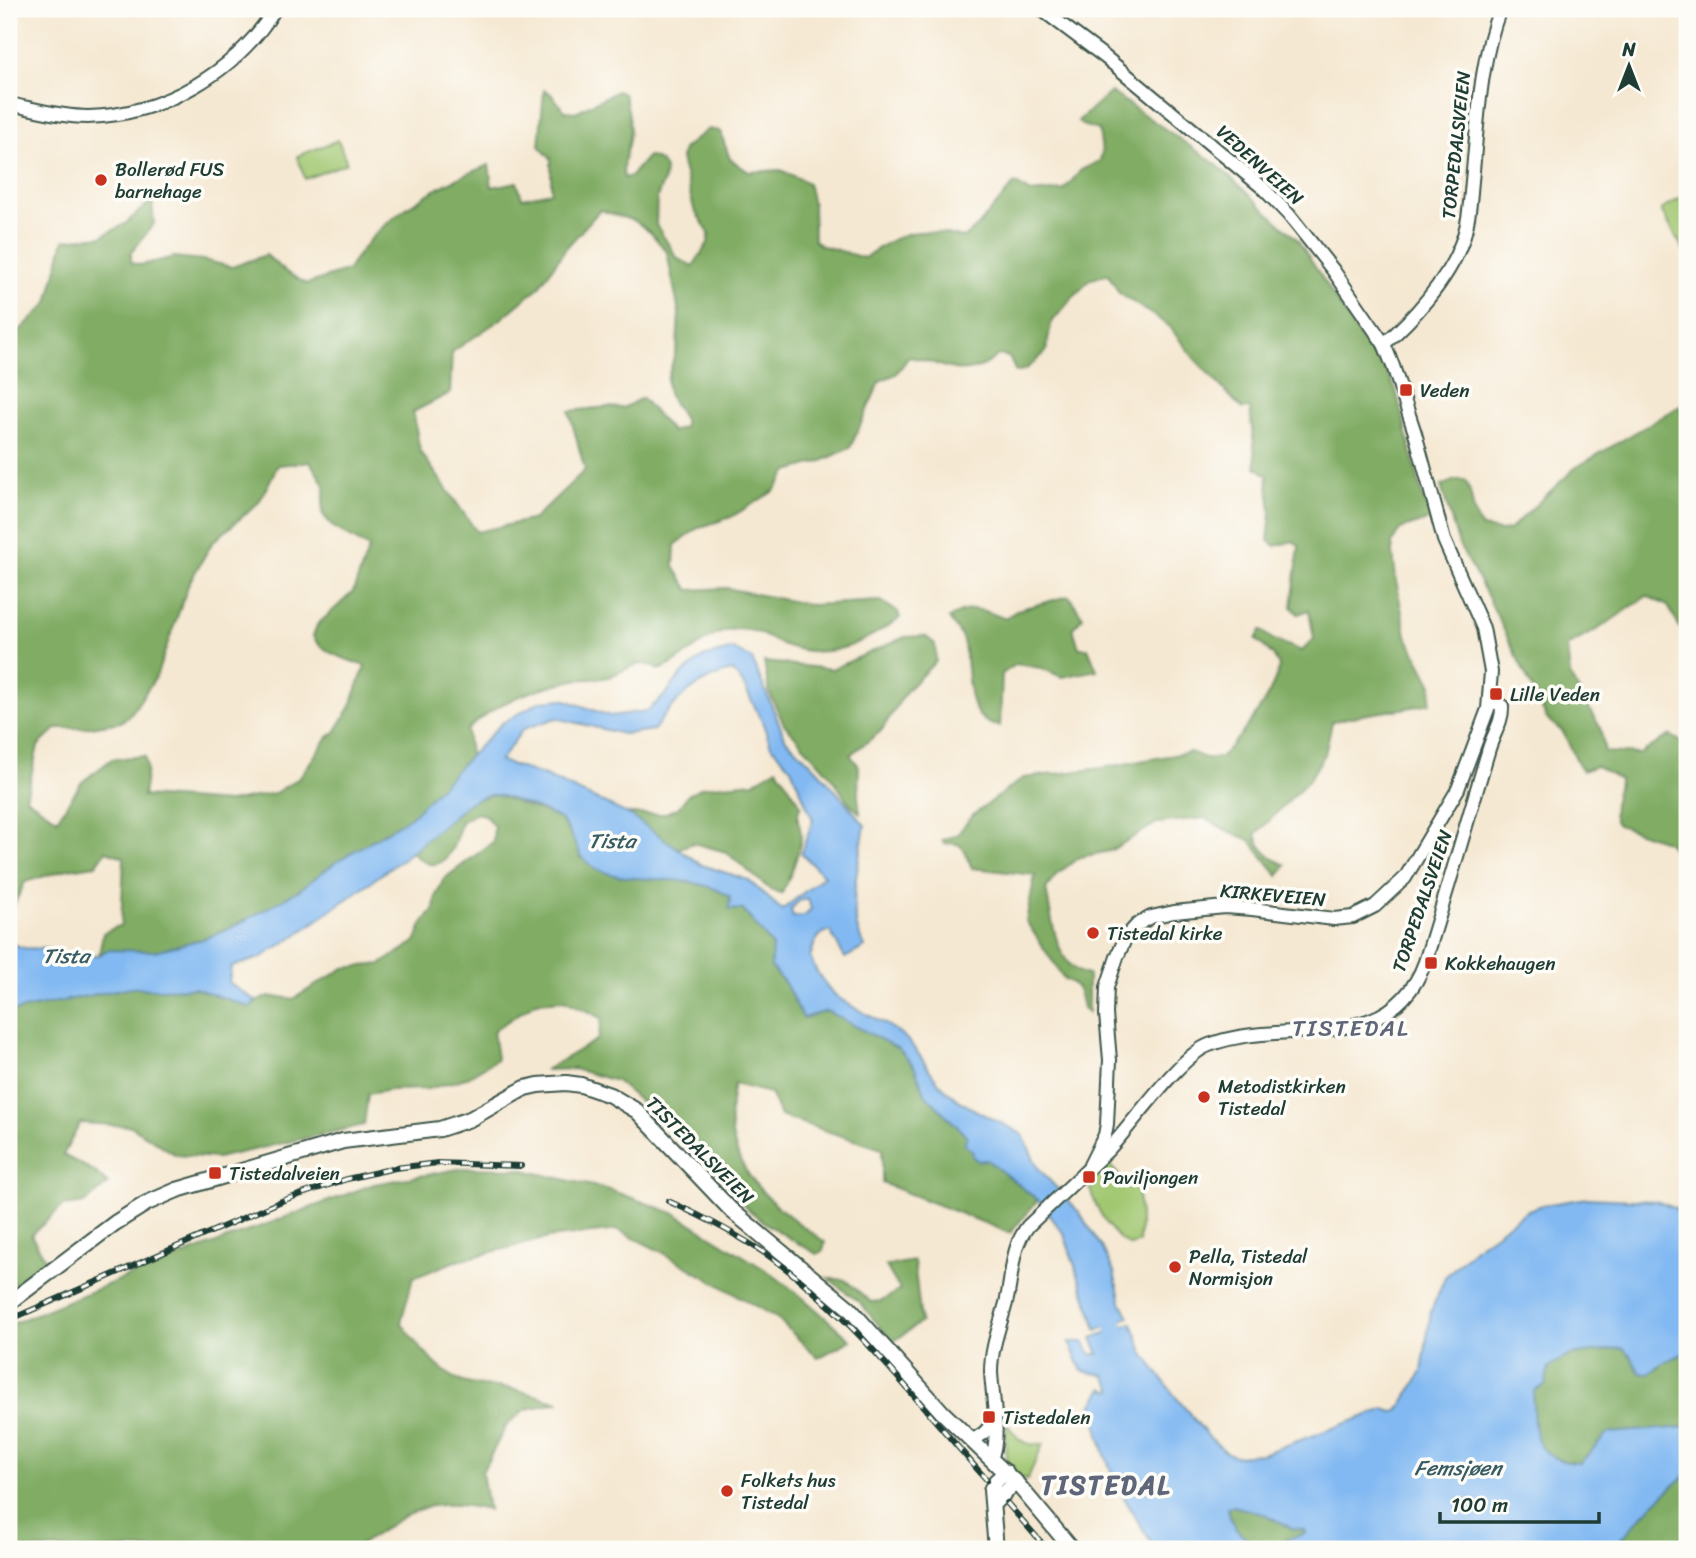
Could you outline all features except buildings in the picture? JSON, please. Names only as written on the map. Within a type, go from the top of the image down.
[{"type":"main road","points":[[9,104],[85,117],[110,115],[159,103],[206,79],[235,58],[275,9]]},
{"type":"main road","name":"VEDENVEIEN","points":[[1041,9],[1105,57],[1277,201],[1334,270],[1384,344],[1415,433]]},
{"type":"main road","name":"TORPEDALSVEIEN","points":[[1384,344],[1404,326],[1435,288],[1462,242],[1470,204],[1482,80],[1490,39],[1500,9]]},
{"type":"main road","name":"TORPEDALSVEIEN","points":[[992,1458],[997,1441],[991,1368],[993,1347],[1009,1291],[1014,1252],[1020,1236],[1104,1154],[1160,1090],[1201,1049],[1234,1039],[1318,1031],[1365,1023],[1382,1015],[1418,982],[1466,832],[1488,751],[1500,721],[1502,706],[1490,700],[1491,672],[1486,640],[1479,617],[1444,540],[1415,433]]},
{"type":"main road","name":"KIRKEVEIEN","points":[[1090,1165],[1105,1135],[1109,1112],[1107,987],[1116,957],[1126,937],[1137,925],[1151,917],[1174,912],[1252,909],[1334,919],[1353,917],[1375,906],[1405,878],[1451,804],[1479,739],[1490,700]]},
{"type":"main road","name":"TISTEDALSVEIEN","points":[[9,1303],[115,1223],[147,1203],[177,1190],[342,1141],[440,1129],[470,1119],[525,1088],[566,1083],[581,1085],[610,1095],[636,1111],[731,1210],[849,1308],[942,1412],[1011,1477],[1072,1549]]},
{"type":"main road","points":[[972,1441],[994,1422]]},
{"type":"main road","points":[[996,1549],[994,1503],[1011,1477]]},
{"type":"green space","points":[[544,90],[550,93],[565,111],[576,112],[617,91],[623,93],[630,127],[624,178],[631,176],[648,156],[660,161],[665,169],[657,197],[656,225],[678,259],[693,266],[708,243],[709,233],[694,209],[681,159],[683,149],[708,129],[720,131],[730,159],[749,172],[781,170],[808,183],[813,204],[814,240],[820,245],[864,258],[890,241],[911,233],[934,232],[964,238],[978,226],[1015,183],[1030,193],[1064,190],[1081,170],[1100,161],[1102,152],[1099,130],[1082,125],[1078,121],[1111,92],[1216,164],[1298,240],[1367,348],[1383,365],[1396,390],[1423,498],[1432,519],[1400,529],[1392,543],[1406,635],[1432,685],[1430,703],[1332,722],[1325,754],[1309,780],[1256,834],[1267,853],[1286,865],[1278,876],[1250,840],[1205,818],[1157,823],[1110,851],[1080,857],[1057,874],[1046,889],[1053,927],[1068,963],[1077,971],[1088,975],[1088,1012],[1083,1008],[1076,987],[1064,979],[1026,921],[1035,875],[972,868],[960,845],[944,844],[942,840],[957,835],[972,816],[1023,778],[1102,768],[1190,752],[1205,758],[1220,758],[1255,715],[1276,678],[1279,666],[1273,655],[1256,639],[1261,630],[1272,639],[1302,651],[1314,639],[1309,610],[1298,614],[1292,607],[1299,546],[1293,541],[1276,546],[1268,540],[1271,512],[1267,475],[1256,467],[1250,408],[1242,409],[1194,358],[1168,325],[1119,293],[1108,274],[1091,279],[1073,297],[1051,323],[1046,352],[1026,369],[1016,372],[1009,357],[998,355],[975,369],[964,370],[909,357],[896,374],[880,381],[850,448],[822,461],[788,471],[774,491],[731,517],[698,528],[675,545],[674,567],[689,590],[726,588],[811,605],[880,601],[898,612],[900,618],[873,635],[831,651],[816,651],[784,645],[752,631],[727,631],[706,640],[678,660],[658,670],[639,664],[608,677],[575,680],[517,697],[491,711],[467,730],[471,763],[411,817],[336,862],[298,891],[260,913],[207,938],[155,952],[107,950],[99,955],[103,933],[121,925],[124,857],[106,851],[96,865],[68,869],[25,882],[9,915],[9,341],[48,303],[64,240],[102,236],[125,224],[152,200],[154,224],[131,253],[131,263],[141,265],[174,257],[232,267],[266,255],[286,272],[307,284],[348,270],[360,252],[391,220],[429,194],[489,165],[492,187],[517,182],[522,198],[551,192],[551,159],[539,146]],"holes":[[[600,210],[635,221],[651,233],[667,252],[679,313],[677,347],[667,380],[668,394],[684,419],[684,427],[672,432],[642,398],[623,408],[569,411],[585,470],[534,519],[477,532],[420,451],[413,412],[450,393],[452,352],[501,319],[539,287],[566,248]],[[310,462],[325,486],[322,513],[332,526],[369,548],[353,592],[317,625],[313,636],[328,651],[365,666],[350,708],[299,778],[275,793],[229,802],[143,796],[147,769],[145,756],[112,759],[82,782],[57,819],[26,798],[38,746],[57,728],[84,728],[121,722],[132,712],[156,677],[189,583],[212,543],[259,502],[278,465]]]},
{"type":"green space","points":[[338,140],[347,163],[305,179],[297,156]]},
{"type":"green space","points":[[1687,194],[1687,256],[1661,210]]},
{"type":"green space","points":[[1687,402],[1687,641],[1668,606],[1647,596],[1600,628],[1567,646],[1570,676],[1600,727],[1605,752],[1640,754],[1670,735],[1687,745],[1687,869],[1668,842],[1618,825],[1613,809],[1619,779],[1596,766],[1582,771],[1563,732],[1547,719],[1487,595],[1459,545],[1441,486],[1455,480],[1465,480],[1475,515],[1482,528],[1509,530],[1575,468]]},
{"type":"green space","points":[[1069,596],[1083,617],[1073,628],[1079,648],[1088,648],[1097,670],[1062,677],[1041,668],[1016,664],[1002,674],[1000,726],[988,723],[973,705],[963,641],[949,618],[965,611],[978,610],[1006,619],[1017,610]]},
{"type":"green space","points":[[925,636],[935,644],[936,661],[907,690],[881,731],[850,755],[859,766],[860,813],[784,724],[769,692],[764,662],[832,669],[905,637]]},
{"type":"green space","points":[[777,768],[801,805],[798,815],[800,845],[782,893],[772,891],[726,852],[693,843],[677,849],[628,814],[663,814],[678,808],[688,795],[702,787],[754,782]]},
{"type":"green space","points":[[494,794],[560,818],[576,843],[581,858],[718,888],[730,897],[729,909],[743,910],[772,945],[771,967],[785,983],[803,1018],[827,1011],[899,1049],[914,1066],[926,1095],[987,1160],[1038,1200],[1010,1233],[882,1183],[882,1149],[780,1116],[770,1093],[734,1084],[730,1112],[732,1137],[739,1158],[766,1195],[825,1242],[823,1251],[817,1254],[754,1214],[650,1110],[616,1081],[574,1069],[545,1070],[598,1039],[602,1018],[564,1000],[536,1002],[493,1031],[497,1059],[466,1078],[428,1089],[368,1094],[364,1125],[217,1158],[176,1155],[131,1126],[80,1123],[63,1155],[94,1171],[108,1184],[85,1203],[63,1206],[31,1235],[47,1262],[15,1285],[9,1277],[9,1012],[131,987],[195,988],[250,1007],[270,997],[293,999],[344,968],[381,964],[415,942],[423,923],[434,909],[436,895],[444,879],[493,842],[494,827],[485,815],[475,813],[461,822],[455,843],[445,859],[439,863],[422,861],[411,852],[473,800]]},
{"type":"green space","points":[[1107,1162],[1122,1179],[1135,1179],[1140,1210],[1140,1234],[1139,1242],[1131,1246],[1117,1236],[1104,1220],[1089,1185]]},
{"type":"green space","points":[[464,1168],[520,1169],[610,1190],[676,1214],[769,1272],[851,1340],[818,1358],[778,1319],[618,1230],[548,1238],[453,1262],[413,1278],[401,1322],[428,1356],[454,1378],[469,1384],[511,1389],[559,1402],[524,1410],[506,1426],[482,1472],[488,1510],[446,1505],[415,1511],[353,1549],[9,1549],[9,1325],[136,1273],[374,1184]]},
{"type":"green space","points":[[914,1261],[921,1322],[893,1342],[860,1303],[828,1278],[845,1280],[871,1302],[881,1301],[900,1290],[886,1266]]},
{"type":"green space","points":[[1623,1348],[1631,1356],[1640,1373],[1657,1369],[1664,1362],[1687,1352],[1687,1427],[1608,1433],[1580,1463],[1552,1457],[1538,1441],[1535,1430],[1534,1390],[1545,1385],[1549,1367],[1570,1355]]},
{"type":"green space","points":[[1006,1422],[1013,1433],[1025,1443],[1043,1444],[1027,1480],[1017,1474],[1006,1461]]},
{"type":"green space","points":[[1687,1474],[1687,1549],[1617,1549],[1616,1544],[1653,1504]]},
{"type":"green space","points":[[1228,1507],[1267,1515],[1306,1533],[1261,1548],[1235,1528]]},
{"type":"water","name":"Tista","points":[[733,649],[752,659],[786,740],[817,769],[865,825],[854,903],[855,918],[865,947],[845,958],[830,931],[822,934],[814,944],[810,958],[819,975],[839,998],[902,1035],[950,1094],[1023,1135],[1038,1168],[1078,1211],[1102,1247],[1114,1272],[1121,1302],[1129,1317],[1097,1330],[1064,1234],[1038,1200],[987,1160],[978,1161],[972,1156],[973,1152],[964,1144],[967,1136],[926,1095],[914,1066],[899,1049],[827,1011],[803,1018],[785,983],[771,967],[772,945],[743,910],[729,909],[730,897],[699,884],[630,878],[599,870],[584,860],[561,820],[501,796],[485,796],[466,805],[404,858],[295,936],[260,958],[231,967],[229,983],[256,1001],[250,1007],[195,988],[131,987],[9,1012],[9,943],[24,948],[48,949],[52,964],[75,956],[99,955],[107,950],[155,951],[207,938],[235,926],[298,891],[336,862],[411,817],[502,723],[541,701],[563,699],[610,716],[647,711],[682,674],[703,657]],"holes":[[[732,671],[742,682],[762,721],[771,746],[791,768],[813,820],[801,853],[824,876],[782,910],[748,880],[702,865],[628,814],[545,776],[500,761],[523,729],[556,718],[623,734],[654,730],[669,710],[687,693],[708,679]],[[808,899],[811,909],[805,916],[793,917],[791,909],[799,901]]]},
{"type":"water","name":"Femsjøen","points":[[1587,1198],[1656,1201],[1687,1213],[1687,1352],[1664,1362],[1649,1374],[1640,1373],[1631,1356],[1623,1348],[1570,1355],[1549,1367],[1545,1385],[1534,1391],[1533,1418],[1538,1441],[1553,1457],[1564,1461],[1580,1463],[1608,1433],[1687,1427],[1687,1474],[1653,1504],[1616,1544],[1617,1549],[1156,1549],[1136,1519],[1111,1471],[1096,1420],[1087,1414],[1103,1388],[1113,1390],[1104,1375],[1082,1371],[1069,1342],[1084,1342],[1091,1354],[1099,1354],[1092,1338],[1132,1323],[1144,1354],[1207,1435],[1227,1453],[1235,1456],[1262,1454],[1385,1409],[1398,1411],[1422,1372],[1431,1311],[1445,1277],[1475,1248],[1528,1210]],"holes":[[[1233,1506],[1267,1515],[1292,1528],[1304,1530],[1306,1533],[1261,1548],[1235,1528],[1228,1508]]]},
{"type":"waterway","points":[[1107,1296],[1115,1329]]},
{"type":"railway","points":[[9,1320],[284,1200],[347,1179],[395,1168],[438,1163],[521,1166]]},
{"type":"railway","points":[[668,1201],[753,1246],[809,1288],[889,1367],[987,1480]]},
{"type":"railway","points":[[1007,1503],[1047,1549]]},
{"type":"place","name":"Bollerød FUS barnehage","points":[[101,180]]},
{"type":"place","name":"Veden","points":[[1406,390]]},
{"type":"place","name":"Lille Veden","points":[[1496,694]]},
{"type":"place","name":"Tistedal kirke","points":[[1093,933]]},
{"type":"place","name":"Kokkehaugen","points":[[1431,963]]},
{"type":"place","name":"Metodistkirken Tistedal","points":[[1204,1097]]},
{"type":"place","name":"Tistedalveien","points":[[215,1173]]},
{"type":"place","name":"Paviljongen","points":[[1089,1177]]},
{"type":"place","name":"Pella, Tistedal Normisjon","points":[[1175,1267]]},
{"type":"place","name":"Tistedalen","points":[[989,1417]]},
{"type":"place","name":"Folkets hus Tistedal","points":[[727,1491]]},
{"type":"district","name":"TISTEDAL","points":[[1351,1028]]},
{"type":"district","name":"TISTEDAL","points":[[1106,1485]]}]
